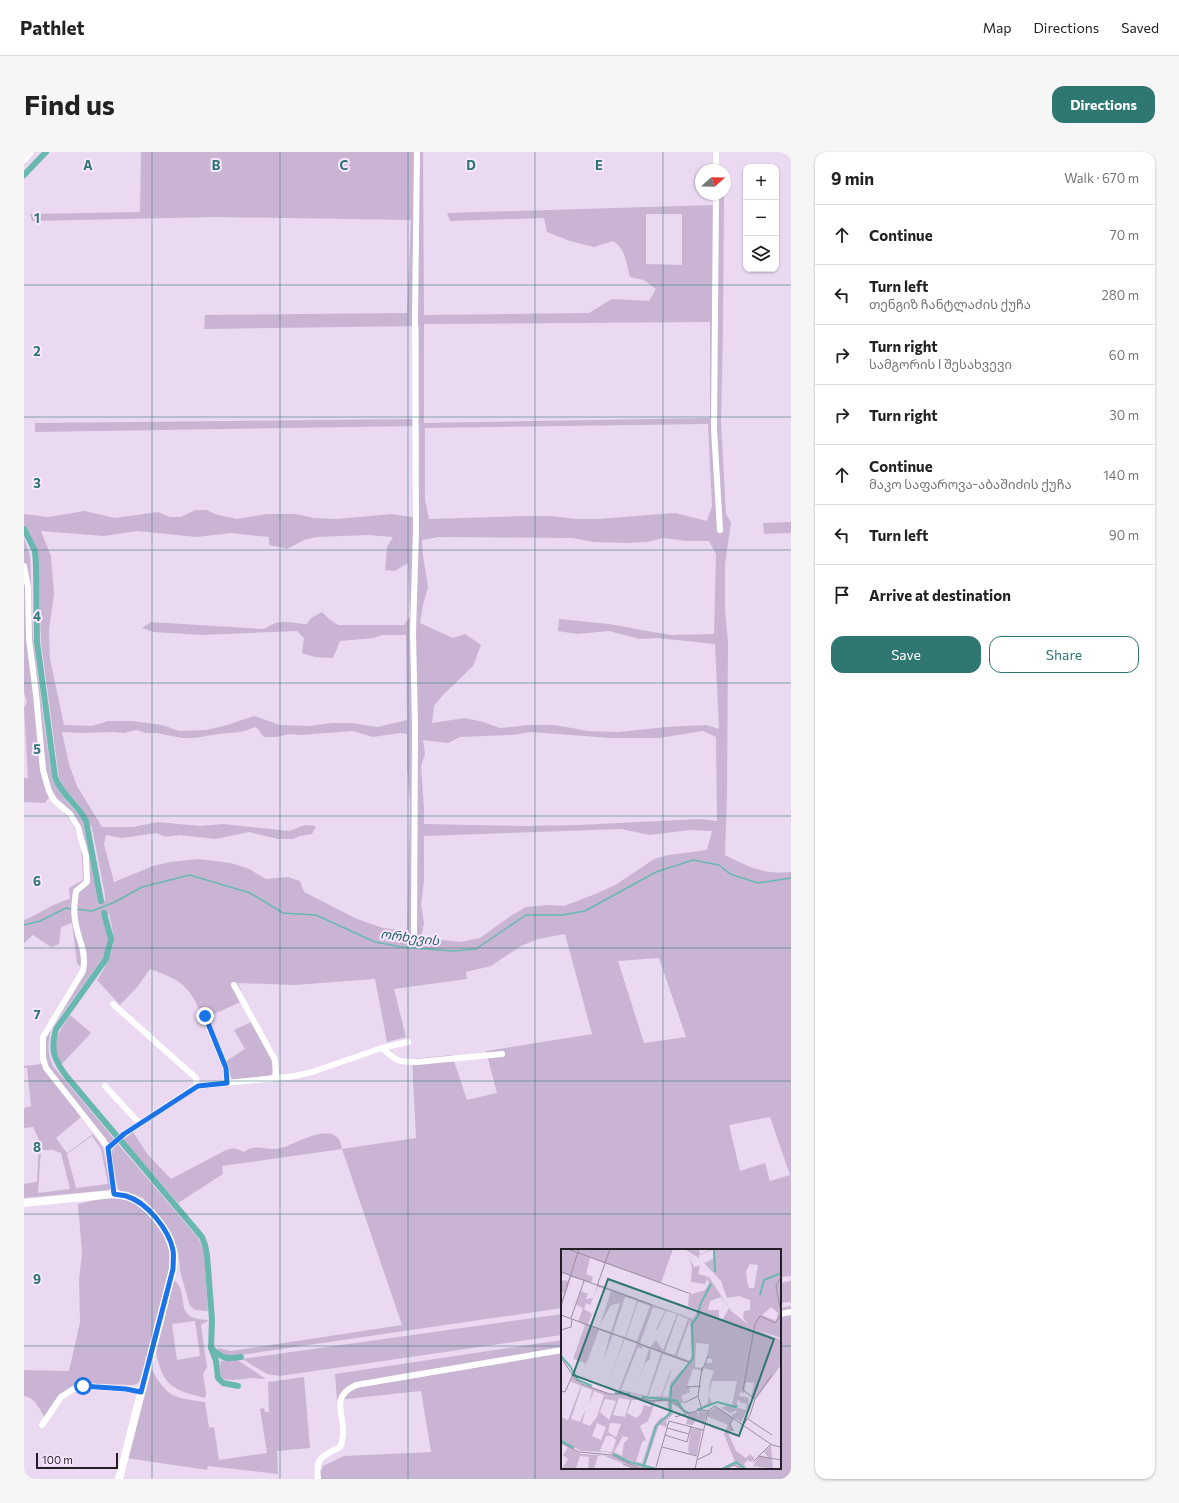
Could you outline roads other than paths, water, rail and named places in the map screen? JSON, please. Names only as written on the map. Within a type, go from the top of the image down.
[{"type":"street","points":[[24,160],[31,152]]},
{"type":"street","points":[[414,936],[413,634],[416,530],[415,317],[417,152]]},
{"type":"street","points":[[716,152],[716,164]]},
{"type":"street","points":[[716,200],[714,429],[720,530]]},
{"type":"street","points":[[24,566],[28,587],[29,639],[43,770],[49,791],[54,800],[70,814],[78,827],[86,856],[87,882],[76,891],[74,905],[75,919],[85,962],[83,971],[43,1037],[43,1058],[46,1068],[108,1148],[114,1194]]},
{"type":"street","points":[[234,985],[275,1060],[276,1078]]},
{"type":"street","points":[[113,1004],[196,1078],[198,1086]]},
{"type":"street","points":[[204,1015],[226,1068],[227,1083]]},
{"type":"street","points":[[108,1148],[124,1134],[198,1086],[276,1078],[312,1072],[382,1048],[408,1042]]},
{"type":"street","points":[[382,1048],[397,1061],[408,1062],[502,1054]]},
{"type":"street","points":[[104,1086],[140,1124]]},
{"type":"street","points":[[24,1203],[114,1194],[127,1196],[138,1202],[155,1216],[169,1236],[173,1251],[173,1269],[119,1479]]},
{"type":"street","points":[[781,1314],[791,1312]]},
{"type":"street","points":[[318,1479],[318,1462],[322,1456],[339,1448],[342,1444],[343,1432],[340,1404],[341,1397],[348,1389],[356,1385],[561,1350]]},
{"type":"street","points":[[42,1425],[61,1397],[72,1390],[83,1386],[126,1389],[141,1392]]},
{"type":"waterway","points":[[24,175],[46,152]]},
{"type":"waterway","points":[[24,529],[35,551],[37,642],[55,777],[61,789],[79,809],[86,821],[101,901]]},
{"type":"waterway","name":"ორხევის","points":[[75,909],[92,911],[115,902],[142,887],[190,875],[250,893],[283,913],[316,915],[375,942],[402,947],[453,951],[476,949],[526,915],[562,915],[585,911],[656,872],[693,860],[719,865],[730,874],[758,883],[791,878]]},
{"type":"waterway","name":"ორხევის","points":[[24,925],[40,921],[66,908],[71,909]]},
{"type":"waterway","points":[[104,913],[111,939],[106,959],[56,1029],[53,1043],[54,1054],[56,1060],[67,1077],[202,1237],[207,1255],[212,1320],[211,1348],[216,1361],[218,1378],[223,1383],[238,1386]]},
{"type":"waterway","points":[[212,1349],[225,1358],[241,1357]]}]
